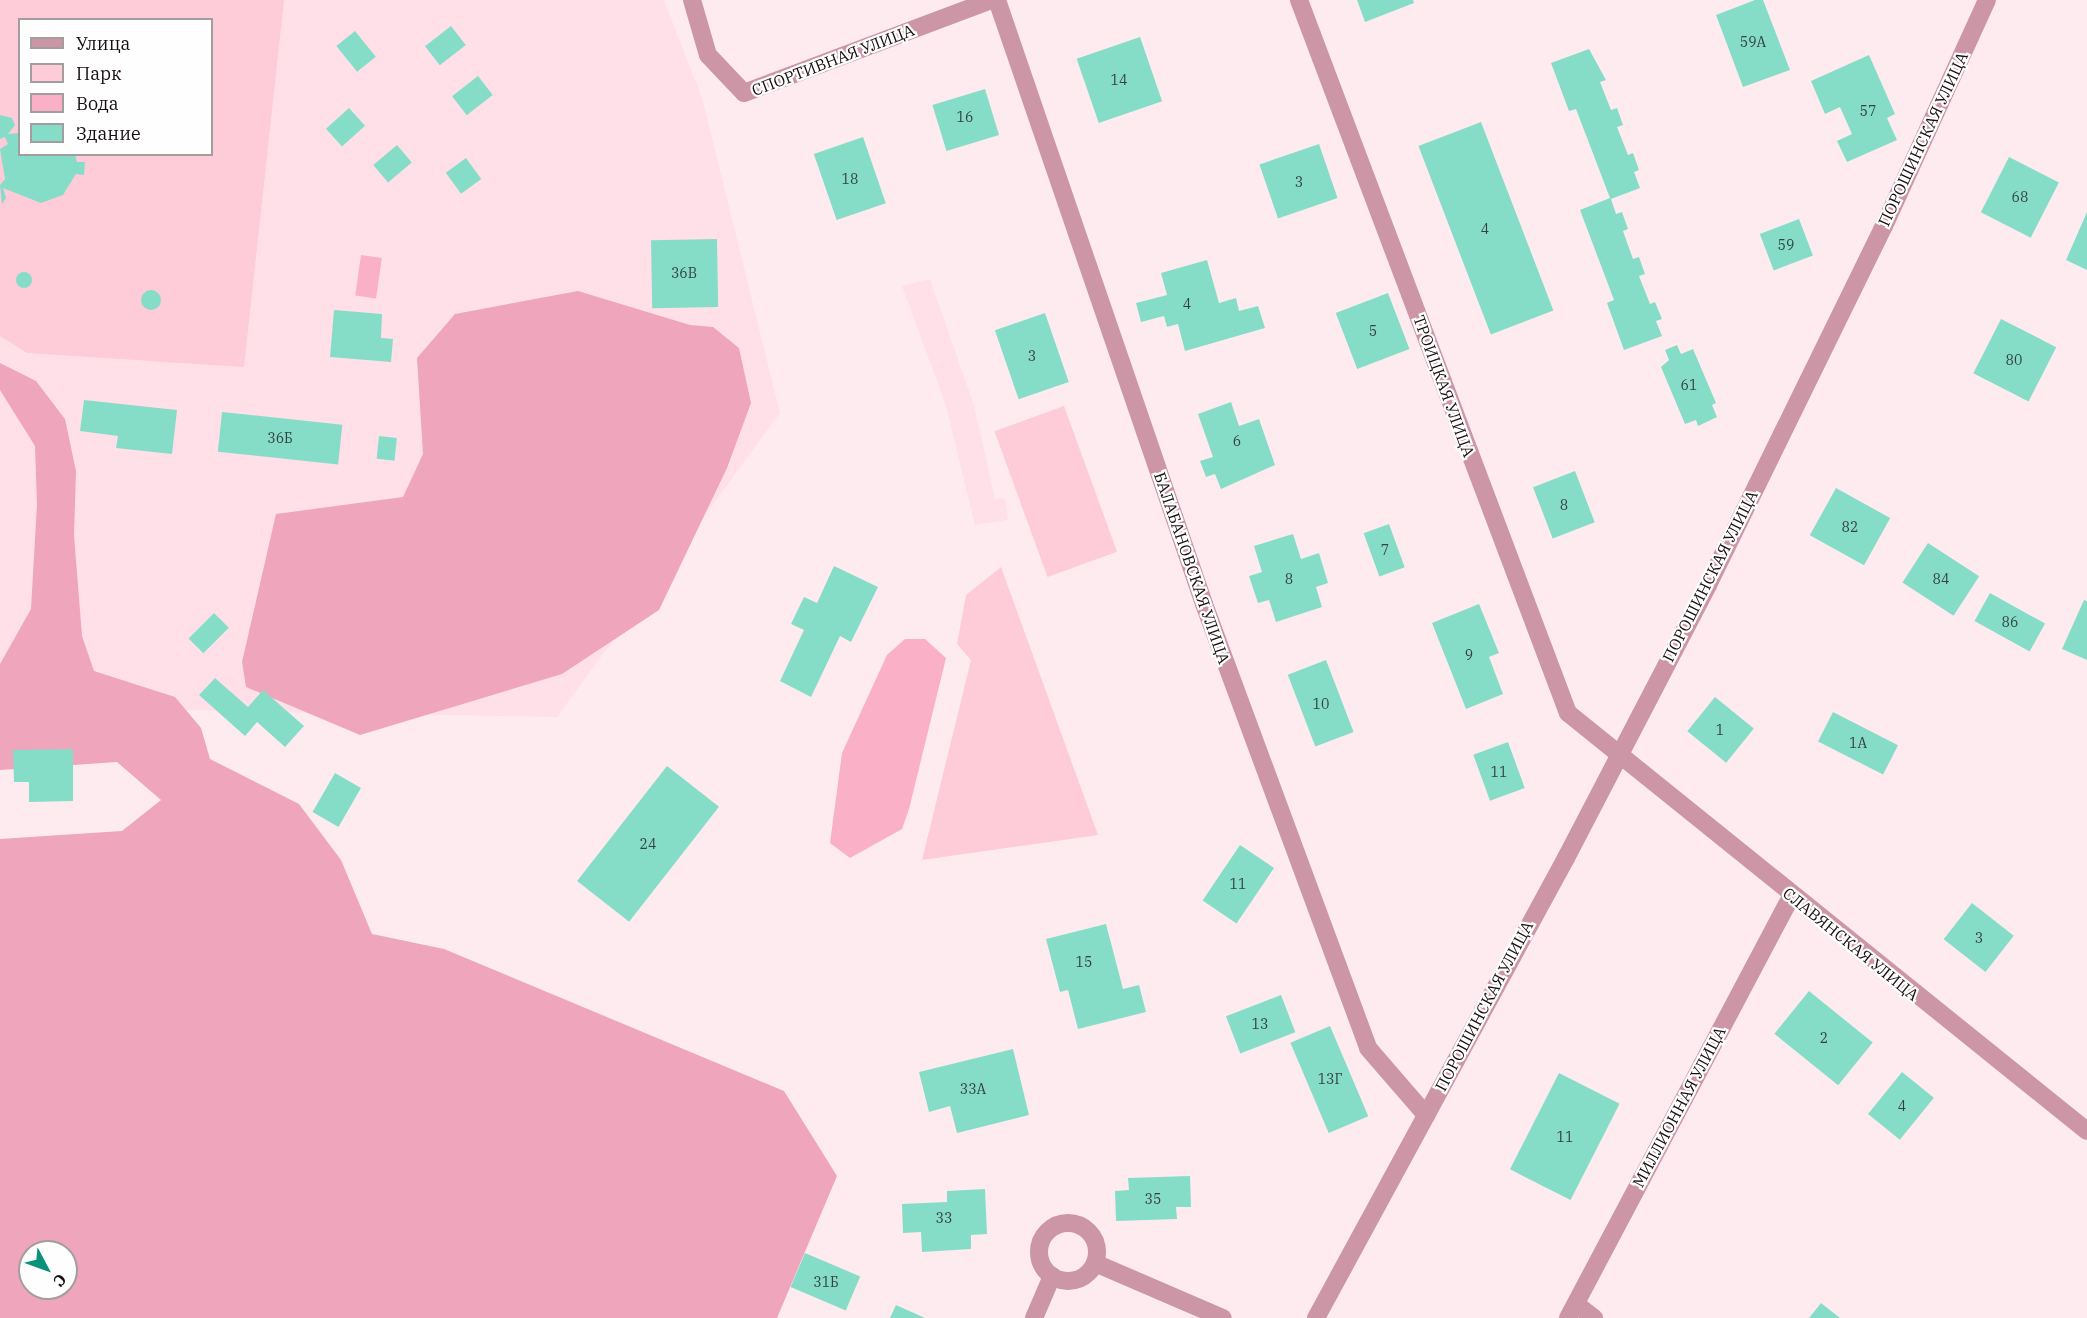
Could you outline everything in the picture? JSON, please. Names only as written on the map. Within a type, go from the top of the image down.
[{"type":"street","name":"СПОРТИВНАЯ УЛИЦА","points":[[692,0],[708,55],[744,93],[991,0]]},
{"type":"street","name":"БАЛАБАНОВСКАЯ УЛИЦА","points":[[997,0],[1204,604],[1368,1048],[1426,1115]]},
{"type":"street","name":"ТРОИЦКАЯ УЛИЦА","points":[[1299,0],[1568,712],[1617,753]]},
{"type":"street","name":"ПОРОШИНСКАЯ УЛИЦА","points":[[1316,1318],[1414,1142],[1426,1115],[1566,858],[1617,753],[1708,585],[1868,258],[1987,0]]},
{"type":"street","name":"СЛАВЯНСКАЯ УЛИЦА","points":[[1617,753],[1791,896],[2087,1131]]},
{"type":"street","name":"МИЛЛИОННАЯ УЛИЦА","points":[[1572,1311],[1791,896]]},
{"type":"street","points":[[1060,1224],[1087,1229],[1096,1243],[1095,1263],[1079,1278],[1052,1276],[1039,1252],[1045,1234],[1060,1224]]},
{"type":"street","points":[[1095,1263],[1223,1318]]},
{"type":"street","points":[[1034,1318],[1052,1276]]},
{"type":"street","points":[[1572,1311],[1594,1318]]},
{"type":"shaded area","points":[[0,0],[664,0],[702,98],[780,413],[557,717],[0,707]]},
{"type":"shaded area","points":[[930,279],[974,405],[995,499],[1005,498],[1008,520],[975,525],[946,406],[902,286]]},
{"type":"shaded area","points":[[578,291],[690,325],[713,327],[739,348],[751,403],[727,468],[659,610],[562,674],[360,735],[246,687],[242,662],[276,514],[403,497],[423,454],[417,358],[455,314]]},
{"type":"shaded area","points":[[0,363],[36,381],[65,419],[76,471],[74,535],[82,636],[94,671],[175,697],[201,728],[210,759],[299,804],[341,860],[372,934],[444,949],[784,1091],[837,1176],[777,1318],[0,1318],[0,839],[122,831],[161,800],[117,762],[0,770],[0,664],[31,609],[37,504],[35,446],[0,390]]},
{"type":"green space","points":[[0,0],[284,0],[244,367],[27,353],[0,336]]},
{"type":"green space","points":[[1064,406],[1117,552],[1047,577],[994,431]]},
{"type":"green space","points":[[1001,567],[1098,835],[922,860],[971,660],[957,644],[966,595]]},
{"type":"water","points":[[361,255],[382,258],[376,299],[355,296]]},
{"type":"water","points":[[905,639],[925,639],[946,658],[909,809],[902,829],[850,858],[830,843],[842,753],[887,655]]},
{"type":"building","points":[[1357,0],[1413,0],[1414,3],[1365,22]]},
{"type":"building","points":[[1755,0],[1763,0],[1790,70],[1743,87],[1716,15]]},
{"type":"building","points":[[451,26],[466,45],[440,65],[425,46]]},
{"type":"building","points":[[355,31],[376,57],[357,72],[336,46]]},
{"type":"building","points":[[1140,37],[1162,101],[1099,123],[1077,59]]},
{"type":"building","points":[[1589,49],[1606,80],[1600,82],[1611,110],[1617,108],[1623,125],[1617,127],[1628,155],[1633,153],[1639,170],[1634,172],[1640,188],[1611,199],[1616,214],[1622,212],[1628,229],[1623,231],[1633,259],[1639,257],[1645,274],[1639,276],[1650,304],[1655,302],[1662,319],[1656,321],[1662,336],[1624,350],[1607,303],[1614,300],[1580,210],[1610,198],[1576,109],[1569,111],[1551,63]]},
{"type":"building","points":[[1869,55],[1895,114],[1887,118],[1897,140],[1847,162],[1837,141],[1852,134],[1840,107],[1825,114],[1811,81]]},
{"type":"building","points":[[478,76],[493,95],[467,115],[452,96]]},
{"type":"building","points":[[985,89],[999,135],[946,151],[932,105]]},
{"type":"building","points":[[349,108],[365,126],[342,147],[326,129]]},
{"type":"building","points":[[0,115],[12,118],[15,125],[8,134],[18,133],[18,156],[76,156],[77,162],[85,162],[84,175],[76,174],[63,195],[41,203],[3,188],[6,198],[2,204],[0,185],[5,179],[0,149],[8,144],[5,137],[0,139]]},
{"type":"building","points":[[1481,122],[1553,311],[1491,335],[1418,146]]},
{"type":"building","points":[[863,137],[886,203],[837,220],[814,154]]},
{"type":"building","points":[[1319,144],[1338,198],[1278,218],[1259,165]]},
{"type":"building","points":[[397,145],[412,163],[388,183],[373,165]]},
{"type":"building","points":[[2009,157],[2059,182],[2031,238],[1981,212]]},
{"type":"building","points":[[466,158],[481,179],[461,194],[446,173]]},
{"type":"building","points":[[2087,212],[2087,270],[2066,260]]},
{"type":"building","points":[[1799,219],[1813,255],[1774,270],[1760,234]]},
{"type":"building","points":[[717,239],[718,307],[652,308],[651,240]]},
{"type":"building","points":[[1207,260],[1219,303],[1236,298],[1239,311],[1258,306],[1265,328],[1185,351],[1178,324],[1167,327],[1164,316],[1141,322],[1136,303],[1167,295],[1161,273]]},
{"type":"building","points":[[21,272],[27,272],[32,280],[30,286],[21,288],[16,283],[16,277]]},
{"type":"building","points":[[147,290],[155,290],[161,296],[161,304],[155,310],[147,310],[141,304],[141,296]]},
{"type":"building","points":[[1388,293],[1410,349],[1357,369],[1336,313]]},
{"type":"building","points":[[334,310],[382,314],[381,338],[393,339],[391,362],[330,357]]},
{"type":"building","points":[[1045,313],[1069,382],[1019,399],[995,330]]},
{"type":"building","points":[[2001,319],[2056,347],[2029,401],[1973,373]]},
{"type":"building","points":[[1677,345],[1681,354],[1693,349],[1716,403],[1712,405],[1717,417],[1698,426],[1696,420],[1685,424],[1661,367],[1669,360],[1665,350]]},
{"type":"building","points":[[84,400],[177,410],[172,454],[116,448],[118,436],[80,431]]},
{"type":"building","points":[[1231,402],[1239,426],[1259,419],[1275,465],[1221,489],[1215,474],[1206,477],[1200,461],[1213,457],[1198,414]]},
{"type":"building","points":[[222,412],[342,425],[338,464],[218,452]]},
{"type":"building","points":[[379,436],[397,438],[394,461],[377,459]]},
{"type":"building","points":[[1575,471],[1595,522],[1553,538],[1533,487]]},
{"type":"building","points":[[1836,488],[1890,518],[1864,565],[1810,535]]},
{"type":"building","points":[[1389,524],[1405,567],[1379,576],[1364,533]]},
{"type":"building","points":[[1293,534],[1301,559],[1319,553],[1328,583],[1316,587],[1322,607],[1276,622],[1269,600],[1258,603],[1249,576],[1262,572],[1254,546]]},
{"type":"building","points":[[1928,543],[1979,576],[1954,616],[1902,582]]},
{"type":"building","points":[[834,566],[878,587],[851,642],[840,636],[811,697],[780,681],[804,630],[791,624],[804,597],[817,603]]},
{"type":"building","points":[[1990,593],[2045,624],[2030,652],[1974,621]]},
{"type":"building","points":[[2084,600],[2087,601],[2087,660],[2062,649]]},
{"type":"building","points":[[1479,604],[1499,653],[1489,657],[1503,694],[1466,709],[1432,623]]},
{"type":"building","points":[[214,613],[229,628],[203,653],[189,638]]},
{"type":"building","points":[[1326,660],[1354,732],[1315,747],[1288,675]]},
{"type":"building","points":[[215,678],[248,707],[263,690],[304,726],[285,747],[257,722],[245,736],[199,695]]},
{"type":"building","points":[[1715,697],[1754,728],[1726,763],[1687,731]]},
{"type":"building","points":[[1833,712],[1898,745],[1883,775],[1818,741]]},
{"type":"building","points":[[1508,742],[1525,788],[1490,801],[1473,755]]},
{"type":"building","points":[[73,749],[73,801],[29,802],[29,782],[14,782],[13,750]]},
{"type":"building","points":[[667,766],[719,807],[629,922],[577,881]]},
{"type":"building","points":[[335,773],[361,788],[338,827],[312,812]]},
{"type":"building","points":[[1240,845],[1274,868],[1237,923],[1203,901]]},
{"type":"building","points":[[1972,903],[2014,936],[1985,972],[1944,939]]},
{"type":"building","points":[[1106,924],[1123,989],[1139,985],[1146,1012],[1078,1029],[1068,990],[1060,992],[1046,939]]},
{"type":"building","points":[[1809,991],[1873,1043],[1838,1085],[1774,1034]]},
{"type":"building","points":[[1281,995],[1295,1032],[1240,1053],[1226,1016]]},
{"type":"building","points":[[1330,1026],[1368,1116],[1329,1133],[1290,1043]]},
{"type":"building","points":[[1013,1049],[1029,1115],[957,1133],[950,1106],[929,1112],[919,1072]]},
{"type":"building","points":[[1902,1072],[1934,1098],[1900,1140],[1868,1114]]},
{"type":"building","points":[[1559,1073],[1620,1104],[1571,1200],[1510,1169]]},
{"type":"building","points":[[1190,1176],[1191,1207],[1176,1207],[1177,1219],[1116,1221],[1115,1191],[1129,1190],[1128,1178]]},
{"type":"building","points":[[985,1189],[987,1234],[971,1235],[971,1249],[922,1252],[921,1232],[903,1233],[902,1204],[947,1202],[947,1191]]},
{"type":"building","points":[[805,1253],[860,1276],[846,1311],[791,1287]]},
{"type":"building","points":[[1821,1303],[1840,1318],[1809,1318]]},
{"type":"building","points":[[896,1305],[925,1318],[890,1318]]}]
